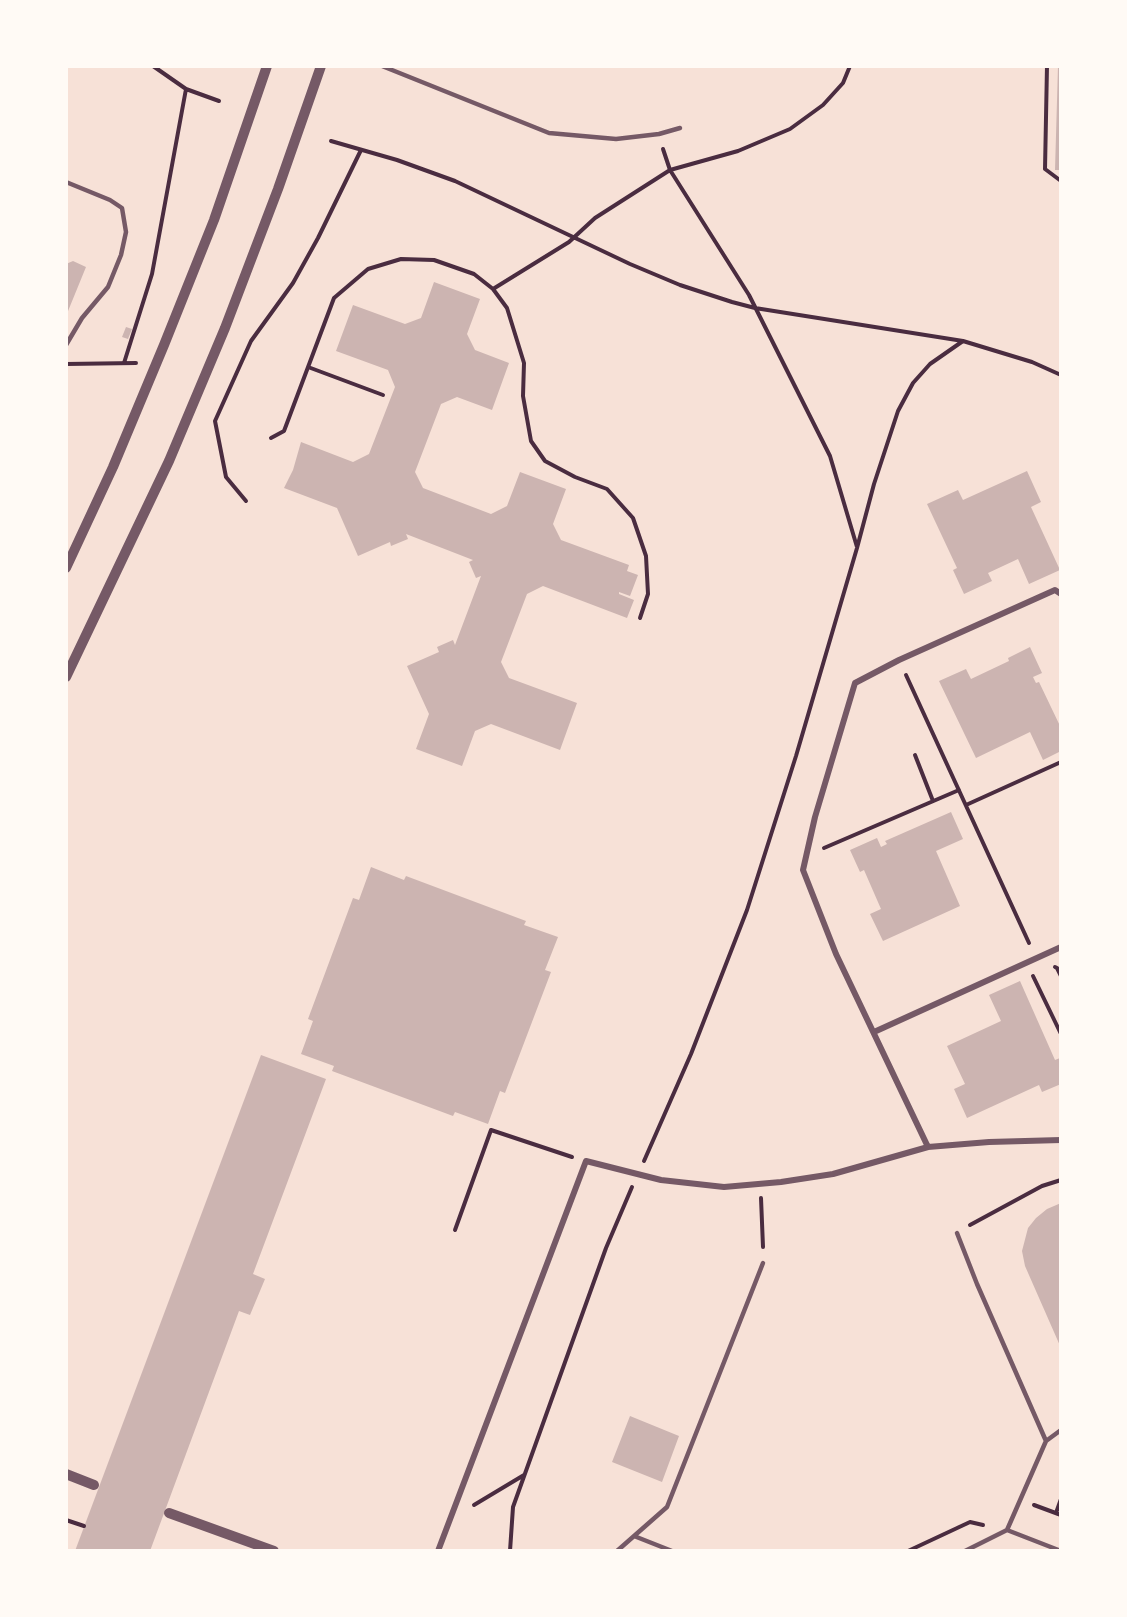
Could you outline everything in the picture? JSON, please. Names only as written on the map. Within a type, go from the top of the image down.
[{"type":"street","points":[[66,568],[113,467],[214,220],[267,66]]},
{"type":"street","points":[[66,677],[174,451],[225,328],[278,189],[321,66]]},
{"type":"street","points":[[928,1147],[836,954],[803,870],[815,817],[855,683],[899,660],[1055,590],[1061,594]]},
{"type":"street","points":[[874,1032],[1061,947]]},
{"type":"street","points":[[438,1551],[586,1161],[661,1180],[724,1186],[833,1174],[928,1147],[1061,1140]]},
{"type":"street","points":[[66,1474],[94,1485]]},
{"type":"street","points":[[169,1513],[274,1551]]},
{"type":"lane","points":[[381,66],[549,133],[615,139],[659,134],[680,128]]},
{"type":"lane","points":[[66,182],[122,207],[126,232],[122,255],[108,287],[82,318],[66,345]]},
{"type":"lane","points":[[957,1233],[1046,1441]]},
{"type":"lane","points":[[617,1551],[667,1507],[763,1263]]},
{"type":"lane","points":[[965,1551],[1007,1530],[1046,1441],[1061,1430]]},
{"type":"lane","points":[[1007,1530],[1061,1551]]},
{"type":"lane","points":[[634,1536],[672,1551]]},
{"type":"path","points":[[153,66],[186,89],[219,101]]},
{"type":"path","points":[[493,289],[576,237],[595,218],[670,170],[738,151],[790,129],[823,105],[843,83],[850,66]]},
{"type":"path","points":[[1047,66],[1045,169],[1061,181]]},
{"type":"path","points":[[124,363],[152,274],[186,89]]},
{"type":"path","points":[[659,134],[670,170],[755,308],[830,456],[857,548]]},
{"type":"path","points":[[332,141],[397,160],[455,181],[630,264],[680,285],[755,308],[963,341],[1009,354],[1061,375]]},
{"type":"path","points":[[246,501],[226,477],[215,421],[251,341],[303,265],[361,150]]},
{"type":"path","points":[[271,438],[284,430],[334,298],[368,269],[401,259],[434,260],[474,274],[493,289],[507,308],[524,363],[523,396],[531,441],[545,460],[575,477],[607,489],[633,518],[646,556],[648,594],[639,618]]},
{"type":"path","points":[[510,1551],[513,1507],[606,1248],[691,1054],[747,910],[796,756],[874,484],[898,411],[914,383],[930,364],[963,341]]},
{"type":"path","points":[[66,364],[157,362]]},
{"type":"path","points":[[308,367],[383,395]]},
{"type":"path","points":[[899,660],[1035,958],[1058,968],[1061,976]]},
{"type":"path","points":[[915,755],[933,801]]},
{"type":"path","points":[[966,805],[1061,762]]},
{"type":"path","points":[[807,856],[959,790]]},
{"type":"path","points":[[1026,963],[1061,1034]]},
{"type":"path","points":[[455,1230],[491,1130],[586,1161]]},
{"type":"path","points":[[957,1233],[1042,1186],[1061,1180]]},
{"type":"path","points":[[762,1183],[763,1263]]},
{"type":"path","points":[[450,1519],[524,1474]]},
{"type":"path","points":[[1020,1500],[1059,1514],[1061,1499]]},
{"type":"path","points":[[66,1520],[84,1526]]},
{"type":"path","points":[[908,1551],[970,1522],[1007,1530]]},
{"type":"building","points":[[1058,66],[1061,66],[1061,170],[1055,170]]},
{"type":"building","points":[[73,261],[86,267],[66,316],[66,264]]},
{"type":"building","points":[[434,282],[480,299],[467,334],[475,350],[509,363],[492,410],[457,397],[441,404],[415,472],[423,488],[491,514],[507,506],[520,472],[566,489],[553,524],[561,540],[629,565],[627,571],[638,575],[630,596],[619,592],[634,600],[627,618],[543,586],[527,594],[501,662],[509,678],[577,703],[560,750],[491,724],[475,731],[462,766],[416,749],[429,714],[407,666],[439,652],[437,647],[453,640],[455,645],[481,576],[476,578],[469,562],[473,560],[406,534],[408,539],[391,546],[390,542],[358,556],[337,508],[284,488],[293,470],[301,442],[353,462],[369,454],[395,387],[388,370],[336,351],[353,305],[405,324],[421,318]]},
{"type":"building","points":[[126,327],[132,329],[128,339],[122,337]]},
{"type":"building","points":[[1027,471],[1041,502],[1031,507],[1060,570],[1029,584],[1018,559],[988,573],[992,581],[964,594],[953,570],[957,568],[927,504],[958,490],[963,500]]},
{"type":"building","points":[[1030,647],[1042,673],[1033,677],[1036,683],[1039,682],[1061,728],[1061,751],[1043,760],[1030,732],[976,758],[939,681],[966,669],[971,679],[1009,661],[1008,658]]},
{"type":"building","points":[[951,812],[963,839],[936,851],[960,906],[883,941],[870,914],[881,909],[864,870],[860,872],[850,850],[877,838],[881,847],[887,844],[885,841]]},
{"type":"building","points":[[371,867],[404,880],[406,876],[526,921],[524,925],[558,937],[545,970],[551,972],[505,1093],[500,1091],[488,1124],[455,1112],[453,1116],[332,1071],[334,1066],[301,1054],[313,1021],[308,1019],[353,898],[359,900]]},
{"type":"building","points":[[1020,981],[1055,1060],[1060,1058],[1061,1084],[1042,1092],[1039,1085],[967,1118],[954,1089],[965,1084],[947,1046],[1001,1021],[989,995]]},
{"type":"building","points":[[261,1055],[326,1079],[253,1274],[265,1279],[250,1315],[239,1311],[150,1551],[75,1551]]},
{"type":"building","points":[[1061,1203],[1061,1348],[1025,1266],[1022,1251],[1028,1228],[1036,1218],[1047,1209]]},
{"type":"building","points":[[630,1416],[679,1436],[662,1482],[612,1462]]}]
